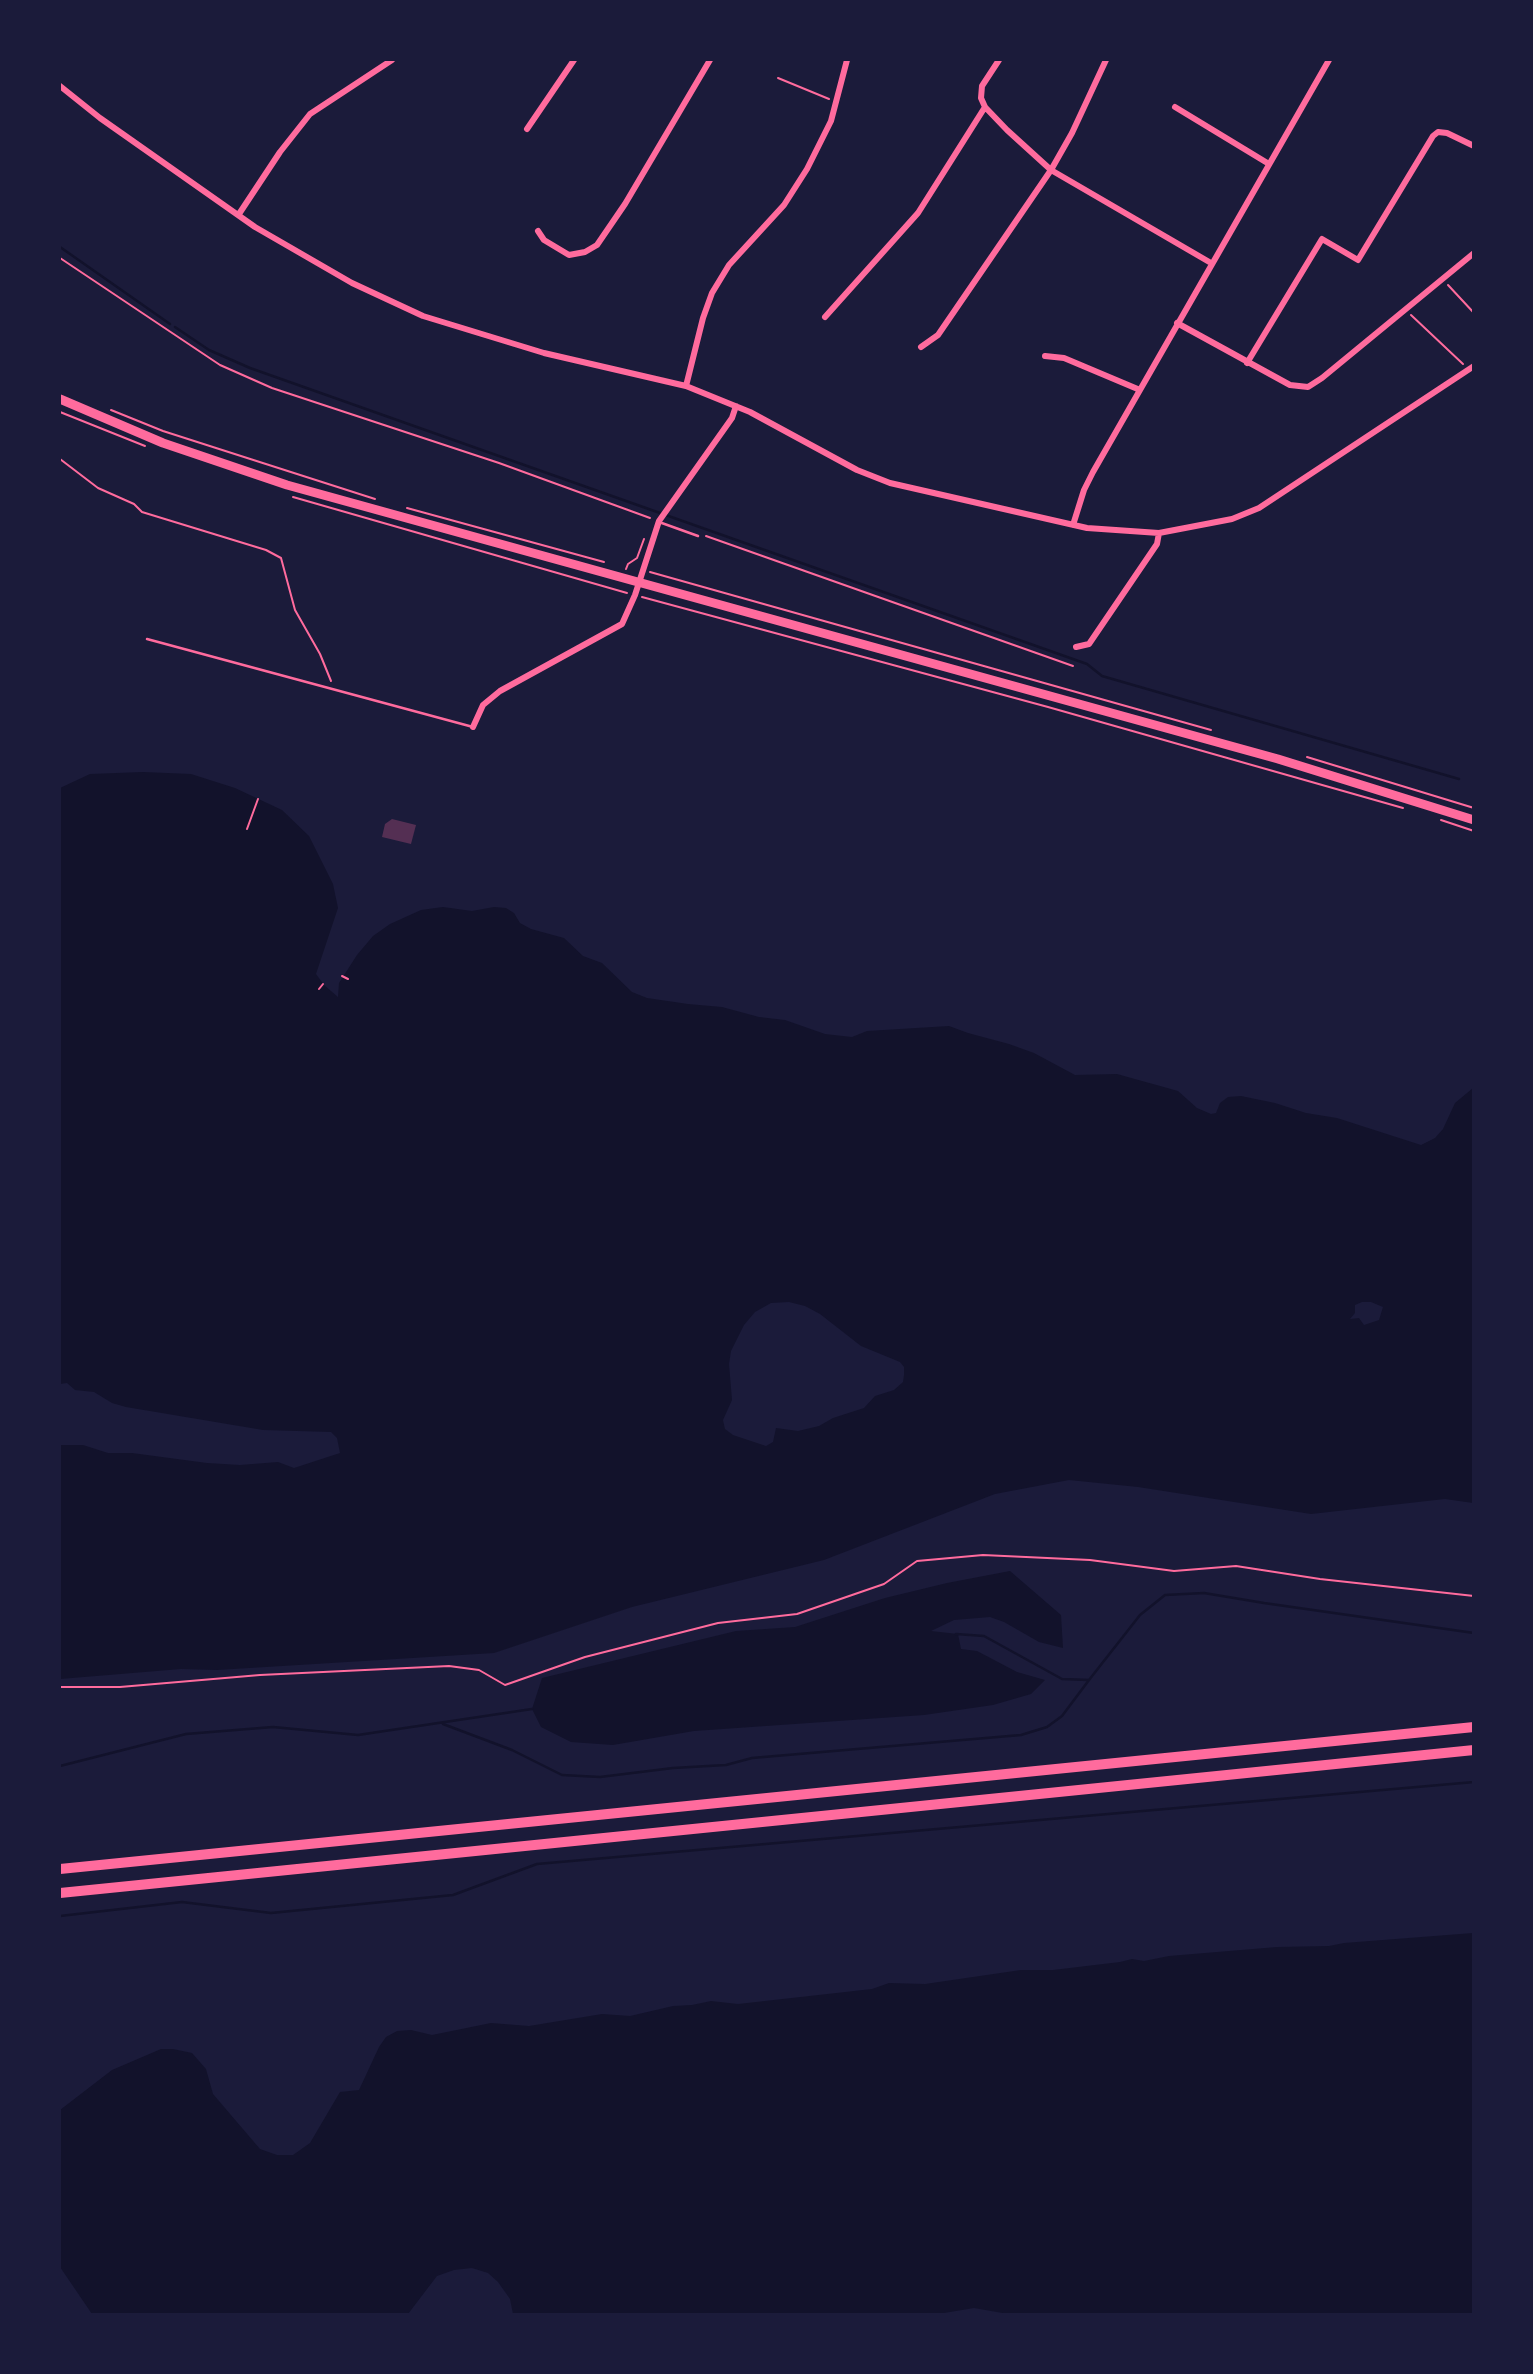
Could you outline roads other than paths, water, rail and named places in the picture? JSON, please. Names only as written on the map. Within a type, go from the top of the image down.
[{"type":"highway","points":[[60,1869],[1474,1727]]},
{"type":"highway","points":[[60,1893],[1474,1750]]},
{"type":"main road","points":[[60,399],[163,443],[287,485],[1278,759],[1474,820]]},
{"type":"street","points":[[239,214],[280,152],[310,114],[392,60]]},
{"type":"street","points":[[527,129],[574,60]]},
{"type":"street","points":[[538,231],[544,240],[569,254],[584,252],[597,245],[625,204],[710,60]]},
{"type":"street","points":[[686,386],[703,318],[718,283],[729,265],[779,210],[821,144],[837,102],[847,60]]},
{"type":"street","points":[[999,60],[982,86],[981,98],[985,107],[1051,170],[1211,263]]},
{"type":"street","points":[[921,347],[938,335],[1051,170],[1107,60]]},
{"type":"street","points":[[1073,525],[1084,490],[1329,60]]},
{"type":"street","points":[[60,86],[100,118],[255,227],[328,270],[423,316],[544,353],[686,386],[736,406],[857,470],[890,483],[1073,525],[1110,531],[1158,533],[1233,519],[1259,508],[1474,366]]},
{"type":"street","points":[[825,317],[918,213],[985,107]]},
{"type":"street","points":[[1175,107],[1269,164]]},
{"type":"street","points":[[1247,363],[1322,239],[1358,260],[1433,136],[1438,132],[1447,133],[1474,146]]},
{"type":"street","points":[[1177,323],[1290,385],[1308,387],[1474,253]]},
{"type":"street","points":[[1045,356],[1064,358],[1140,390]]},
{"type":"street","points":[[473,727],[483,705],[500,691],[618,627],[625,619],[659,522],[732,418],[736,406]]},
{"type":"street","points":[[1076,647],[1089,644],[1157,544],[1158,533]]},
{"type":"lane","points":[[659,522],[698,536]]},
{"type":"lane","points":[[147,639],[473,727]]},
{"type":"waterway","points":[[60,247],[170,324]]},
{"type":"waterway","points":[[175,327],[209,350],[250,368],[1087,664],[1102,676],[1459,779]]},
{"type":"waterway","points":[[956,1634],[984,1636],[1062,1679],[1089,1680],[1140,1615],[1165,1595],[1204,1593],[1474,1633]]},
{"type":"waterway","points":[[443,1724],[512,1750],[562,1775],[600,1777],[726,1765],[752,1758],[1021,1735],[1047,1727],[1062,1716],[1089,1680]]},
{"type":"waterway","points":[[60,1766],[186,1734],[273,1727],[358,1735],[532,1709]]},
{"type":"waterway","points":[[60,1916],[182,1902],[271,1913],[453,1895],[537,1864],[1474,1782]]}]
